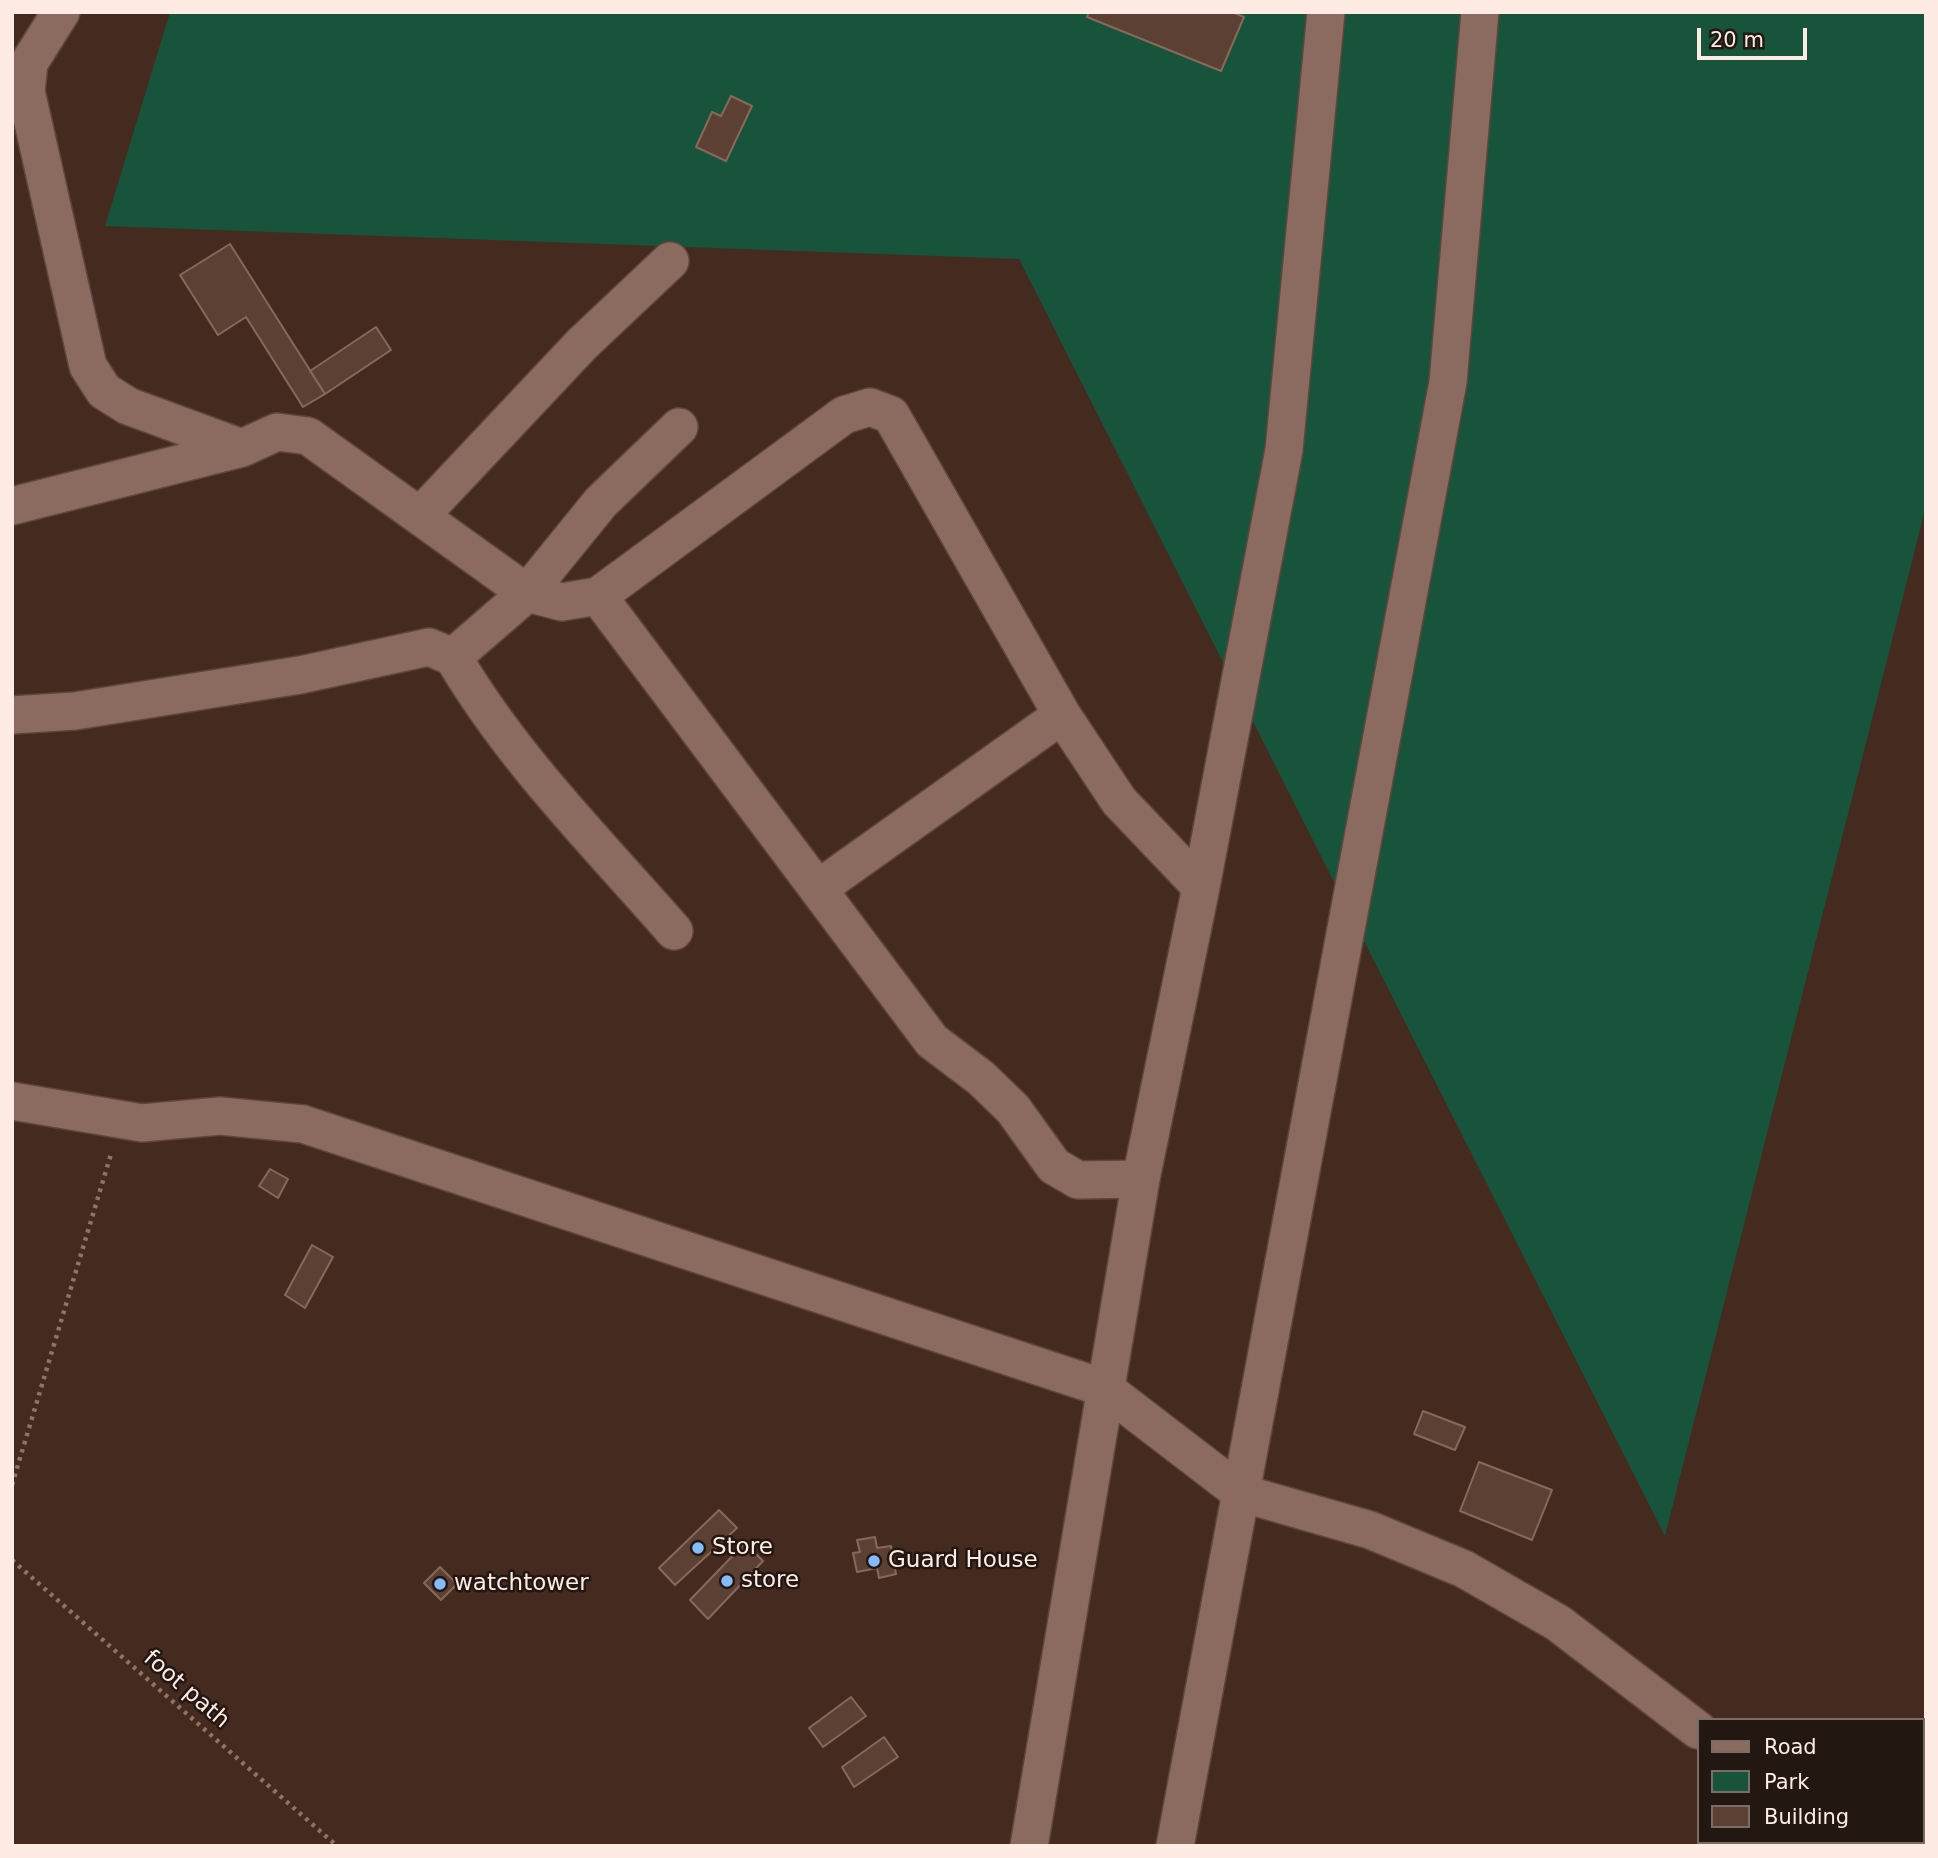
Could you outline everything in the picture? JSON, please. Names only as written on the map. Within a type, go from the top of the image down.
[{"type":"street","points":[[61,12],[29,63],[26,91],[88,366],[104,391],[128,406],[242,448]]},
{"type":"street","points":[[1029,1846],[1141,1180],[1201,887],[1284,450],[1326,12]]},
{"type":"street","points":[[1174,1846],[1448,382],[1480,12]]},
{"type":"street","points":[[421,515],[582,344],[670,261]]},
{"type":"street","points":[[12,506],[242,448],[277,432],[308,436],[527,593],[562,602],[598,596],[844,415],[870,407],[891,415],[1062,715],[1119,801],[1201,887]]},
{"type":"street","points":[[453,657],[527,593],[601,502],[679,427]]},
{"type":"street","points":[[598,596],[932,1041],[981,1078],[1013,1109],[1054,1166],[1078,1180],[1141,1180]]},
{"type":"street","points":[[12,715],[75,711],[300,675],[429,647],[453,657],[476,696],[514,748],[674,931]]},
{"type":"street","points":[[819,888],[1062,715]]},
{"type":"street","points":[[12,1101],[142,1123],[220,1116],[303,1124],[1104,1388],[1241,1493],[1370,1530],[1464,1569],[1558,1623],[1696,1728]]},
{"type":"path","points":[[12,1485],[121,1120]]},
{"type":"path","name":"foot path","points":[[12,1560],[337,1846]]},
{"type":"green space","points":[[170,12],[1926,12],[1926,506],[1665,1536],[1019,259],[105,226]]},
{"type":"building","points":[[1089,12],[1232,12],[1244,17],[1221,71],[1087,17]]},
{"type":"building","points":[[731,96],[752,106],[726,161],[696,147],[712,112],[721,116]]},
{"type":"building","points":[[230,244],[325,394],[303,407],[246,317],[218,335],[180,275]]},
{"type":"building","points":[[376,327],[391,350],[325,394],[310,371]]},
{"type":"building","points":[[270,1169],[288,1179],[278,1198],[259,1186]]},
{"type":"building","points":[[312,1245],[333,1257],[305,1308],[285,1295]]},
{"type":"building","points":[[1423,1411],[1465,1427],[1455,1450],[1414,1434]]},
{"type":"building","points":[[1479,1462],[1552,1490],[1532,1540],[1460,1511]]},
{"type":"building","name":"Store","points":[[719,1510],[737,1528],[675,1585],[659,1568]]},
{"type":"building","name":"Guard House","points":[[875,1537],[877,1548],[891,1546],[896,1574],[879,1578],[877,1568],[857,1572],[853,1553],[860,1552],[857,1540]]},
{"type":"building","name":"store","points":[[745,1543],[763,1561],[708,1619],[690,1600]]},
{"type":"building","name":"watchtower","points":[[440,1567],[457,1584],[441,1600],[424,1583]]},
{"type":"building","points":[[851,1697],[866,1716],[823,1747],[809,1728]]},
{"type":"building","points":[[884,1737],[898,1757],[854,1787],[842,1767]]},
{"type":"place","name":"Store","points":[[698,1548]]},
{"type":"place","name":"Guard House","points":[[874,1561]]},
{"type":"place","name":"store","points":[[727,1581]]},
{"type":"place","name":"watchtower","points":[[440,1584]]}]
